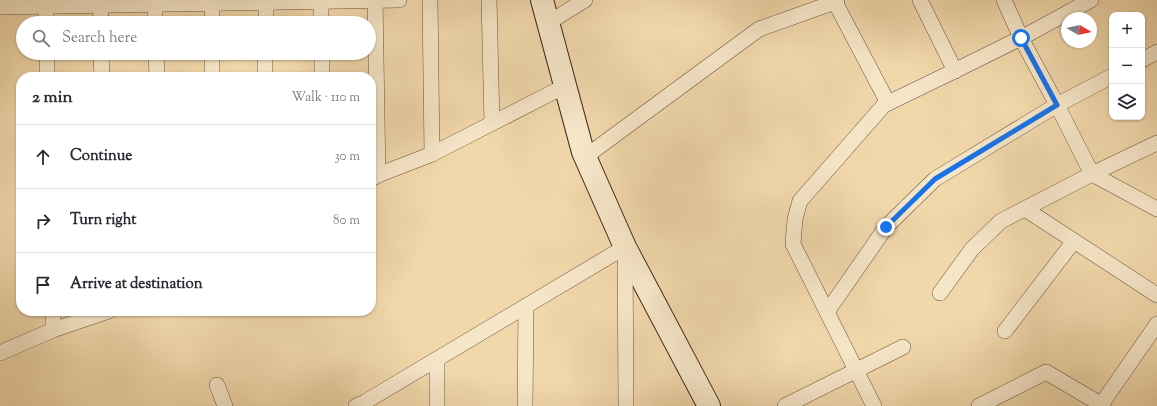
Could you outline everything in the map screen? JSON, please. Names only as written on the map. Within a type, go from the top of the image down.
[{"type":"street","points":[[375,0],[375,16]]},
{"type":"street","points":[[0,7],[46,3],[399,0]]},
{"type":"street","points":[[430,0],[432,154]]},
{"type":"street","points":[[489,0],[492,123]]},
{"type":"street","points":[[542,0],[585,157],[625,247],[709,406]]},
{"type":"street","points":[[548,23],[585,0]]},
{"type":"street","points":[[920,0],[955,71]]},
{"type":"street","points":[[1004,0],[1021,38],[1092,174],[1157,209]]},
{"type":"street","points":[[874,406],[793,244],[795,219],[800,201],[884,105],[1021,38],[1091,0]]},
{"type":"street","points":[[266,1],[266,16]]},
{"type":"street","points":[[321,1],[321,16]]},
{"type":"street","points":[[585,157],[759,29],[836,1],[888,103]]},
{"type":"street","points":[[155,2],[155,16]]},
{"type":"street","points":[[212,2],[212,16]]},
{"type":"street","points":[[46,3],[46,16]]},
{"type":"street","points":[[100,3],[101,16]]},
{"type":"street","points":[[1145,58],[1157,52]]},
{"type":"street","points":[[47,60],[47,72]]},
{"type":"street","points":[[101,60],[102,72]]},
{"type":"street","points":[[156,60],[157,72]]},
{"type":"street","points":[[212,60],[212,72]]},
{"type":"street","points":[[265,60],[265,72]]},
{"type":"street","points":[[322,60],[322,72]]},
{"type":"street","points":[[375,60],[375,72]]},
{"type":"street","points":[[827,312],[886,227],[935,179],[1057,105],[1109,78]]},
{"type":"street","points":[[376,176],[432,154],[565,86]]},
{"type":"street","points":[[940,293],[972,249],[1001,221],[1092,174],[1157,143]]},
{"type":"street","points":[[1025,209],[1157,295]]},
{"type":"street","points":[[1005,331],[1074,241]]},
{"type":"street","points":[[362,405],[625,247]]},
{"type":"street","points":[[625,247],[626,406]]},
{"type":"street","points":[[526,307],[526,406]]},
{"type":"street","points":[[53,316],[53,330]]},
{"type":"street","points":[[0,353],[53,330],[92,316]]},
{"type":"street","points":[[979,406],[1046,372],[1102,405],[1157,324]]},
{"type":"street","points":[[785,406],[903,347]]},
{"type":"street","points":[[437,360],[437,406]]},
{"type":"street","points":[[217,385],[226,406]]},
{"type":"route","points":[[886,227],[935,179],[1057,105],[1021,38]]}]
